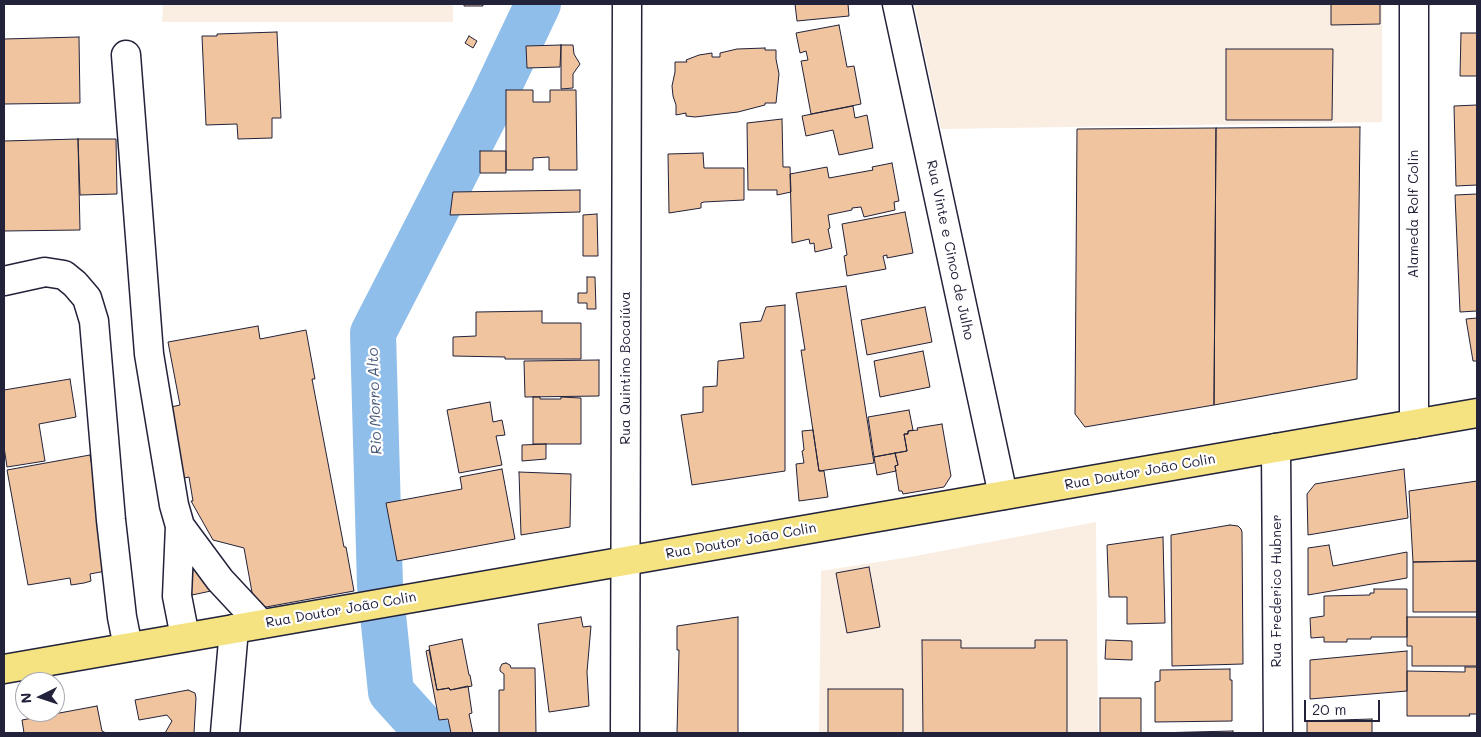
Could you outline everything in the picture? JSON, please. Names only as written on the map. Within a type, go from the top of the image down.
[{"type":"main road","name":"Rua Doutor João Colin","points":[[4,669],[1477,413]]},
{"type":"street","name":"Rua Quintino Bocaiúva","points":[[625,733],[627,4]]},
{"type":"street","name":"Rua Vinte e Cinco de Julho","points":[[897,4],[1003,495]]},
{"type":"street","name":"Alameda Rolf Colin","points":[[1414,4],[1414,424]]},
{"type":"street","points":[[126,55],[149,354],[174,505],[180,526],[177,596],[185,637]]},
{"type":"street","points":[[4,281],[45,272],[64,276],[75,284],[87,298],[94,321],[111,520],[122,618],[128,647]]},
{"type":"street","name":"Rua Frederico Hubner","points":[[1276,448],[1278,733]]},
{"type":"street","points":[[180,526],[220,580],[261,624]]},
{"type":"street","points":[[224,733],[234,629]]},
{"type":"shaded area","points":[[163,4],[453,4],[453,22],[162,22]]},
{"type":"shaded area","points":[[914,4],[1382,4],[1382,122],[941,129]]},
{"type":"shaded area","points":[[1096,522],[1098,733],[819,733],[821,571],[910,557]]},
{"type":"building","points":[[464,4],[483,4],[483,6],[464,6]]},
{"type":"building","points":[[795,4],[848,4],[849,16],[797,21]]},
{"type":"building","points":[[1331,4],[1380,4],[1380,24],[1331,25]]},
{"type":"building","points":[[839,25],[847,67],[854,66],[861,104],[811,114],[801,61],[808,60],[806,51],[800,53],[796,33]]},
{"type":"building","points":[[277,32],[281,118],[272,118],[272,138],[238,139],[237,124],[206,125],[202,36]]},
{"type":"building","points":[[1461,33],[1477,33],[1477,76],[1460,76]]},
{"type":"building","points":[[469,36],[477,41],[473,48],[465,43]]},
{"type":"building","points":[[79,37],[80,103],[4,104],[4,39]]},
{"type":"building","points":[[561,45],[573,45],[574,54],[580,64],[573,74],[573,88],[561,89]]},
{"type":"building","points":[[561,45],[560,67],[527,68],[526,46]]},
{"type":"building","points":[[765,48],[765,50],[776,50],[779,74],[776,103],[765,103],[765,105],[738,112],[695,117],[686,116],[686,113],[676,115],[672,86],[675,62],[687,62],[686,60],[699,55],[712,53],[712,57],[720,57],[720,53],[737,49]]},
{"type":"building","points":[[1226,49],[1333,49],[1332,120],[1226,120]]},
{"type":"building","points":[[506,90],[533,90],[533,102],[550,102],[550,90],[576,90],[577,170],[549,170],[549,157],[533,158],[533,170],[506,170]]},
{"type":"building","points":[[1477,105],[1477,185],[1456,186],[1454,106]]},
{"type":"building","points":[[853,106],[855,118],[867,115],[873,148],[839,155],[833,130],[806,136],[802,116]]},
{"type":"building","points":[[782,119],[783,167],[790,167],[791,192],[777,195],[777,190],[748,190],[747,123]]},
{"type":"building","points":[[1360,127],[1357,379],[1214,405],[1216,128]]},
{"type":"building","points":[[1216,128],[1214,405],[1085,427],[1075,414],[1077,129]]},
{"type":"building","points":[[78,139],[80,230],[4,231],[4,141]]},
{"type":"building","points":[[78,139],[116,139],[117,194],[80,195]]},
{"type":"building","points":[[480,151],[506,151],[506,173],[480,173]]},
{"type":"building","points":[[703,153],[704,168],[744,168],[744,200],[704,202],[701,203],[701,208],[669,213],[668,154]]},
{"type":"building","points":[[892,163],[899,201],[894,202],[895,210],[864,217],[861,207],[828,215],[830,228],[828,229],[832,248],[815,252],[814,243],[810,244],[809,239],[792,243],[790,174],[827,167],[829,178],[873,170],[872,167]]},
{"type":"building","points":[[580,190],[580,212],[450,215],[453,192]]},
{"type":"building","points":[[1477,194],[1477,311],[1460,312],[1455,195]]},
{"type":"building","points":[[905,212],[913,253],[887,258],[887,255],[883,256],[886,269],[847,276],[844,256],[847,255],[842,224]]},
{"type":"building","points":[[597,214],[598,256],[583,256],[583,215]]},
{"type":"building","points":[[587,277],[595,277],[596,309],[587,309],[587,303],[578,303],[578,293],[587,293]]},
{"type":"building","points":[[846,286],[874,463],[819,471],[801,350],[805,350],[796,293]]},
{"type":"building","points":[[785,305],[785,471],[692,485],[681,415],[703,412],[703,387],[717,386],[718,361],[744,358],[740,323],[761,321],[766,307]]},
{"type":"building","points":[[925,307],[932,342],[867,355],[861,320]]},
{"type":"building","points":[[542,311],[542,323],[581,323],[581,359],[505,359],[505,357],[453,356],[453,337],[476,336],[476,312]]},
{"type":"building","points":[[1477,318],[1477,361],[1473,361],[1466,319]]},
{"type":"building","points":[[258,326],[260,339],[306,330],[315,379],[312,379],[354,591],[255,609],[244,548],[213,540],[191,501],[193,501],[189,477],[184,478],[171,407],[180,405],[168,342]]},
{"type":"building","points":[[923,351],[930,387],[880,397],[874,361]]},
{"type":"building","points":[[599,360],[599,396],[525,397],[524,361]]},
{"type":"building","points":[[70,379],[76,417],[39,424],[45,461],[7,467],[4,447],[4,390]]},
{"type":"building","points":[[533,397],[540,397],[540,399],[581,398],[581,444],[533,444]]},
{"type":"building","points":[[490,402],[493,422],[502,420],[505,435],[496,436],[502,465],[459,473],[447,410]]},
{"type":"building","points":[[909,410],[913,430],[908,431],[908,434],[904,434],[907,451],[874,457],[868,417]]},
{"type":"building","points":[[942,424],[951,476],[944,487],[903,494],[902,491],[899,491],[895,466],[898,465],[895,453],[907,451],[904,434],[908,434],[908,431],[918,430],[917,428]]},
{"type":"building","points":[[813,430],[819,471],[824,471],[828,497],[799,501],[796,464],[804,463],[802,431]]},
{"type":"building","points":[[546,444],[546,459],[522,461],[522,445]]},
{"type":"building","points":[[895,453],[898,465],[895,466],[896,471],[877,475],[874,457]]},
{"type":"building","points":[[90,455],[111,570],[90,574],[91,581],[84,583],[71,585],[70,578],[28,585],[7,470]]},
{"type":"building","points":[[502,469],[515,539],[397,561],[386,503],[462,489],[460,477]]},
{"type":"building","points":[[1404,469],[1408,518],[1308,535],[1307,494],[1315,484]]},
{"type":"building","points":[[519,472],[571,474],[570,527],[521,535]]},
{"type":"building","points":[[1477,481],[1477,561],[1413,562],[1409,491]]},
{"type":"building","points":[[1230,525],[1238,526],[1242,532],[1243,664],[1172,666],[1171,535]]},
{"type":"building","points":[[1163,537],[1165,623],[1127,624],[1127,597],[1109,597],[1107,545]]},
{"type":"building","points":[[1329,545],[1333,566],[1407,552],[1407,578],[1308,595],[1308,548]]},
{"type":"building","points":[[1477,561],[1477,612],[1413,612],[1413,562]]},
{"type":"building","points":[[206,567],[211,591],[192,595],[187,570]]},
{"type":"building","points":[[869,567],[880,627],[847,633],[836,573]]},
{"type":"building","points":[[1374,589],[1407,589],[1407,637],[1347,639],[1347,642],[1324,642],[1324,637],[1311,638],[1310,618],[1324,616],[1324,596],[1370,595],[1370,593],[1374,593]]},
{"type":"building","points":[[581,617],[583,627],[591,626],[587,672],[589,706],[549,712],[538,624]]},
{"type":"building","points":[[738,617],[738,733],[677,733],[679,650],[677,650],[677,626]]},
{"type":"building","points":[[1407,617],[1477,617],[1477,666],[1412,666],[1412,646],[1407,646]]},
{"type":"building","points":[[462,639],[472,686],[437,690],[429,646]]},
{"type":"building","points":[[922,640],[961,640],[961,648],[1035,648],[1035,640],[1067,640],[1067,733],[923,733]]},
{"type":"building","points":[[1106,640],[1132,641],[1132,660],[1105,659]]},
{"type":"building","points":[[429,650],[437,690],[449,688],[450,690],[468,686],[472,713],[469,714],[473,733],[451,733],[448,719],[439,720],[426,651]]},
{"type":"building","points":[[1407,651],[1407,691],[1310,699],[1310,660]]},
{"type":"building","points":[[506,663],[511,668],[535,668],[536,733],[499,733],[499,690],[504,690],[504,674],[500,671],[500,668],[502,664]]},
{"type":"building","points":[[1465,667],[1477,667],[1477,714],[1469,714],[1470,716],[1407,716],[1407,671],[1465,672]]},
{"type":"building","points":[[1230,669],[1230,680],[1232,680],[1232,721],[1155,722],[1155,682],[1160,681],[1160,670]]},
{"type":"building","points":[[828,689],[903,689],[903,733],[828,733]]},
{"type":"building","points":[[188,690],[195,693],[196,698],[194,733],[165,733],[172,721],[167,715],[139,720],[135,700]]},
{"type":"building","points":[[1100,698],[1141,698],[1141,733],[1100,733]]},
{"type":"building","points":[[97,706],[102,731],[106,733],[24,733],[22,722],[65,722],[65,712]]},
{"type":"building","points":[[1372,719],[1372,733],[1307,733],[1307,721]]},
{"type":"building","points":[[1233,731],[1233,733],[1154,733]]},
{"type":"waterway","name":"Rio Morro Alto","points":[[428,733],[391,692],[380,586],[373,333],[491,103],[538,4]]}]
